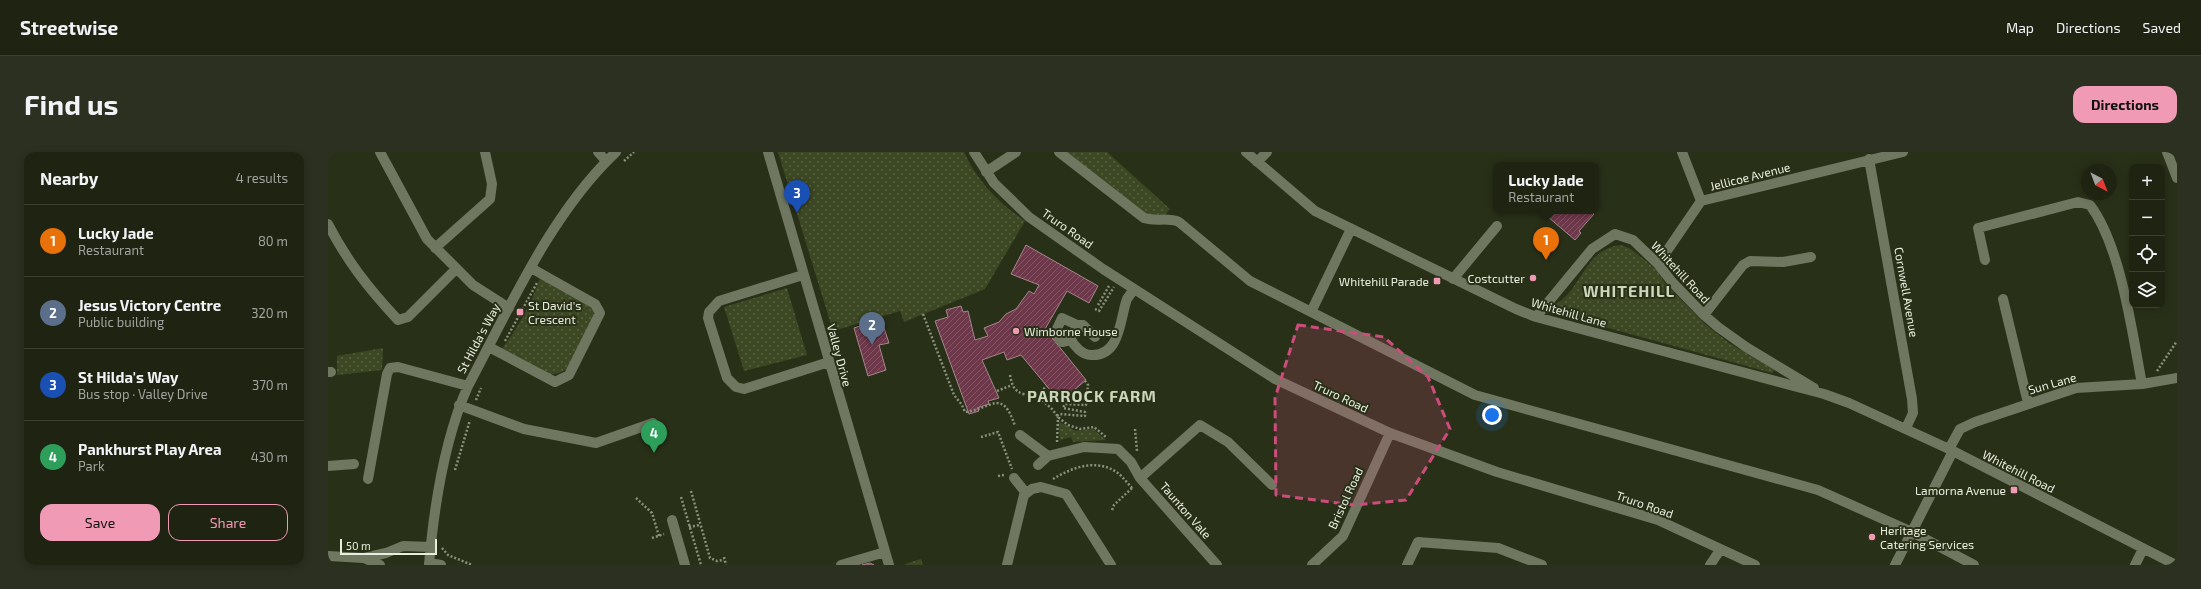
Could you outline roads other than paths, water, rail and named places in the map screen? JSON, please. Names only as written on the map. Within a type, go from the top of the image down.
[{"type":"street","points":[[380,152],[427,239],[473,285],[509,308]]},
{"type":"street","points":[[435,248],[490,199],[492,184],[485,152]]},
{"type":"street","points":[[598,152],[606,161]]},
{"type":"street","name":"St Hilda's Way","points":[[429,564],[444,460],[459,405],[530,268],[560,219],[606,161],[616,152]]},
{"type":"street","name":"Valley Drive","points":[[768,152],[889,565]]},
{"type":"street","name":"Truro Road","points":[[974,152],[986,172],[1001,192],[1023,212],[1134,289],[1275,380],[1390,433],[1497,472],[1658,520],[1755,565]]},
{"type":"street","points":[[986,172],[1016,152]]},
{"type":"street","points":[[1059,152],[1144,218],[1154,220],[1174,219],[1179,222],[1250,281],[1475,395],[1818,490],[1912,532],[1974,565]]},
{"type":"street","name":"Whitehill Lane","points":[[1246,152],[1315,211],[1453,279],[1536,317],[1824,394],[1849,403]]},
{"type":"street","points":[[1257,162],[1267,152]]},
{"type":"street","points":[[1682,152],[1701,201]]},
{"type":"street","name":"Jellicoe Avenue","points":[[1658,264],[1701,201],[1869,159],[1903,152]]},
{"type":"street","points":[[2167,152],[2177,178]]},
{"type":"street","name":"Cornwell Avenue","points":[[1869,159],[1912,399],[1913,413],[1906,428]]},
{"type":"street","points":[[1986,260],[1978,228],[2078,202],[2085,202],[2090,205],[2099,219],[2110,243],[2128,309],[2145,383]]},
{"type":"street","points":[[328,224],[366,286],[398,320],[408,317],[456,269]]},
{"type":"street","points":[[1453,279],[1497,226]]},
{"type":"street","points":[[1311,312],[1351,229]]},
{"type":"street","name":"Whitehill Road","points":[[1536,317],[1592,248],[1615,234],[1633,240],[1658,264],[1672,282],[1704,315],[1746,347],[1824,394]]},
{"type":"street","points":[[1704,315],[1743,265],[1750,261],[1783,262],[1811,257]]},
{"type":"street","points":[[488,347],[555,382],[569,375],[600,313],[595,304],[530,268]]},
{"type":"street","points":[[804,275],[719,301],[709,312],[708,318],[727,378],[736,387],[744,389],[829,362]]},
{"type":"street","points":[[1071,340],[1087,355],[1098,355],[1106,350],[1119,333],[1127,300],[1134,289]]},
{"type":"street","points":[[2003,299],[2028,403]]},
{"type":"street","points":[[1071,340],[1062,342],[1055,330],[1062,318],[1086,327],[1095,337]]},
{"type":"street","points":[[1071,340],[1078,325]]},
{"type":"street","points":[[368,480],[390,368],[398,367],[468,386]]},
{"type":"street","name":"Sun Lane","points":[[1951,450],[1960,429],[2028,403],[2076,388],[2145,383],[2177,378]]},
{"type":"street","name":"Whitehill Road","points":[[1849,403],[1951,450],[2176,565]]},
{"type":"street","points":[[459,405],[524,429],[596,443],[653,423]]},
{"type":"street","points":[[1038,465],[1048,456],[1078,448],[1115,448],[1122,452],[1138,475],[1200,425],[1228,442],[1272,485]]},
{"type":"street","name":"Bristol Road","points":[[1312,565],[1343,536],[1390,433]]},
{"type":"street","points":[[1020,436],[1048,456]]},
{"type":"street","points":[[1895,565],[1951,450]]},
{"type":"street","points":[[328,466],[354,464]]},
{"type":"street","points":[[1007,565],[1026,493],[1014,475]]},
{"type":"street","name":"Taunton Vale","points":[[1138,475],[1217,565]]},
{"type":"street","points":[[1026,493],[1041,487],[1067,495],[1112,565]]},
{"type":"street","points":[[672,520],[685,565]]},
{"type":"street","points":[[1407,565],[1418,542],[1498,548],[1542,565]]},
{"type":"street","points":[[328,556],[364,558],[386,553],[403,546],[431,547]]},
{"type":"street","points":[[2135,565],[2143,549]]},
{"type":"street","points":[[1710,565],[1720,550]]},
{"type":"street","points":[[841,565],[885,552]]},
{"type":"street","points":[[364,558],[380,565]]},
{"type":"street","points":[[429,564],[441,565]]},
{"type":"place","name":"St Hilda's Way","points":[[797,213]]},
{"type":"place","name":"Lucky Jade","points":[[1546,260]]},
{"type":"place","name":"Costcutter","points":[[1533,278]]},
{"type":"place","name":"Whitehill Parade","points":[[1437,281]]},
{"type":"place","name":"St David's Crescent","points":[[520,312]]},
{"type":"place","name":"Wimborne House","points":[[1016,331]]},
{"type":"place","name":"Jesus Victory Centre","points":[[872,345]]},
{"type":"place","name":"Pankhurst Play Area","points":[[654,453]]},
{"type":"place","name":"Lamorna Avenue","points":[[2014,490]]},
{"type":"place","name":"Heritage Catering Services","points":[[1872,537]]},
{"type":"district","name":"WHITEHILL","points":[[1629,290]]},
{"type":"district","name":"PARROCK FARM","points":[[1092,395]]}]
